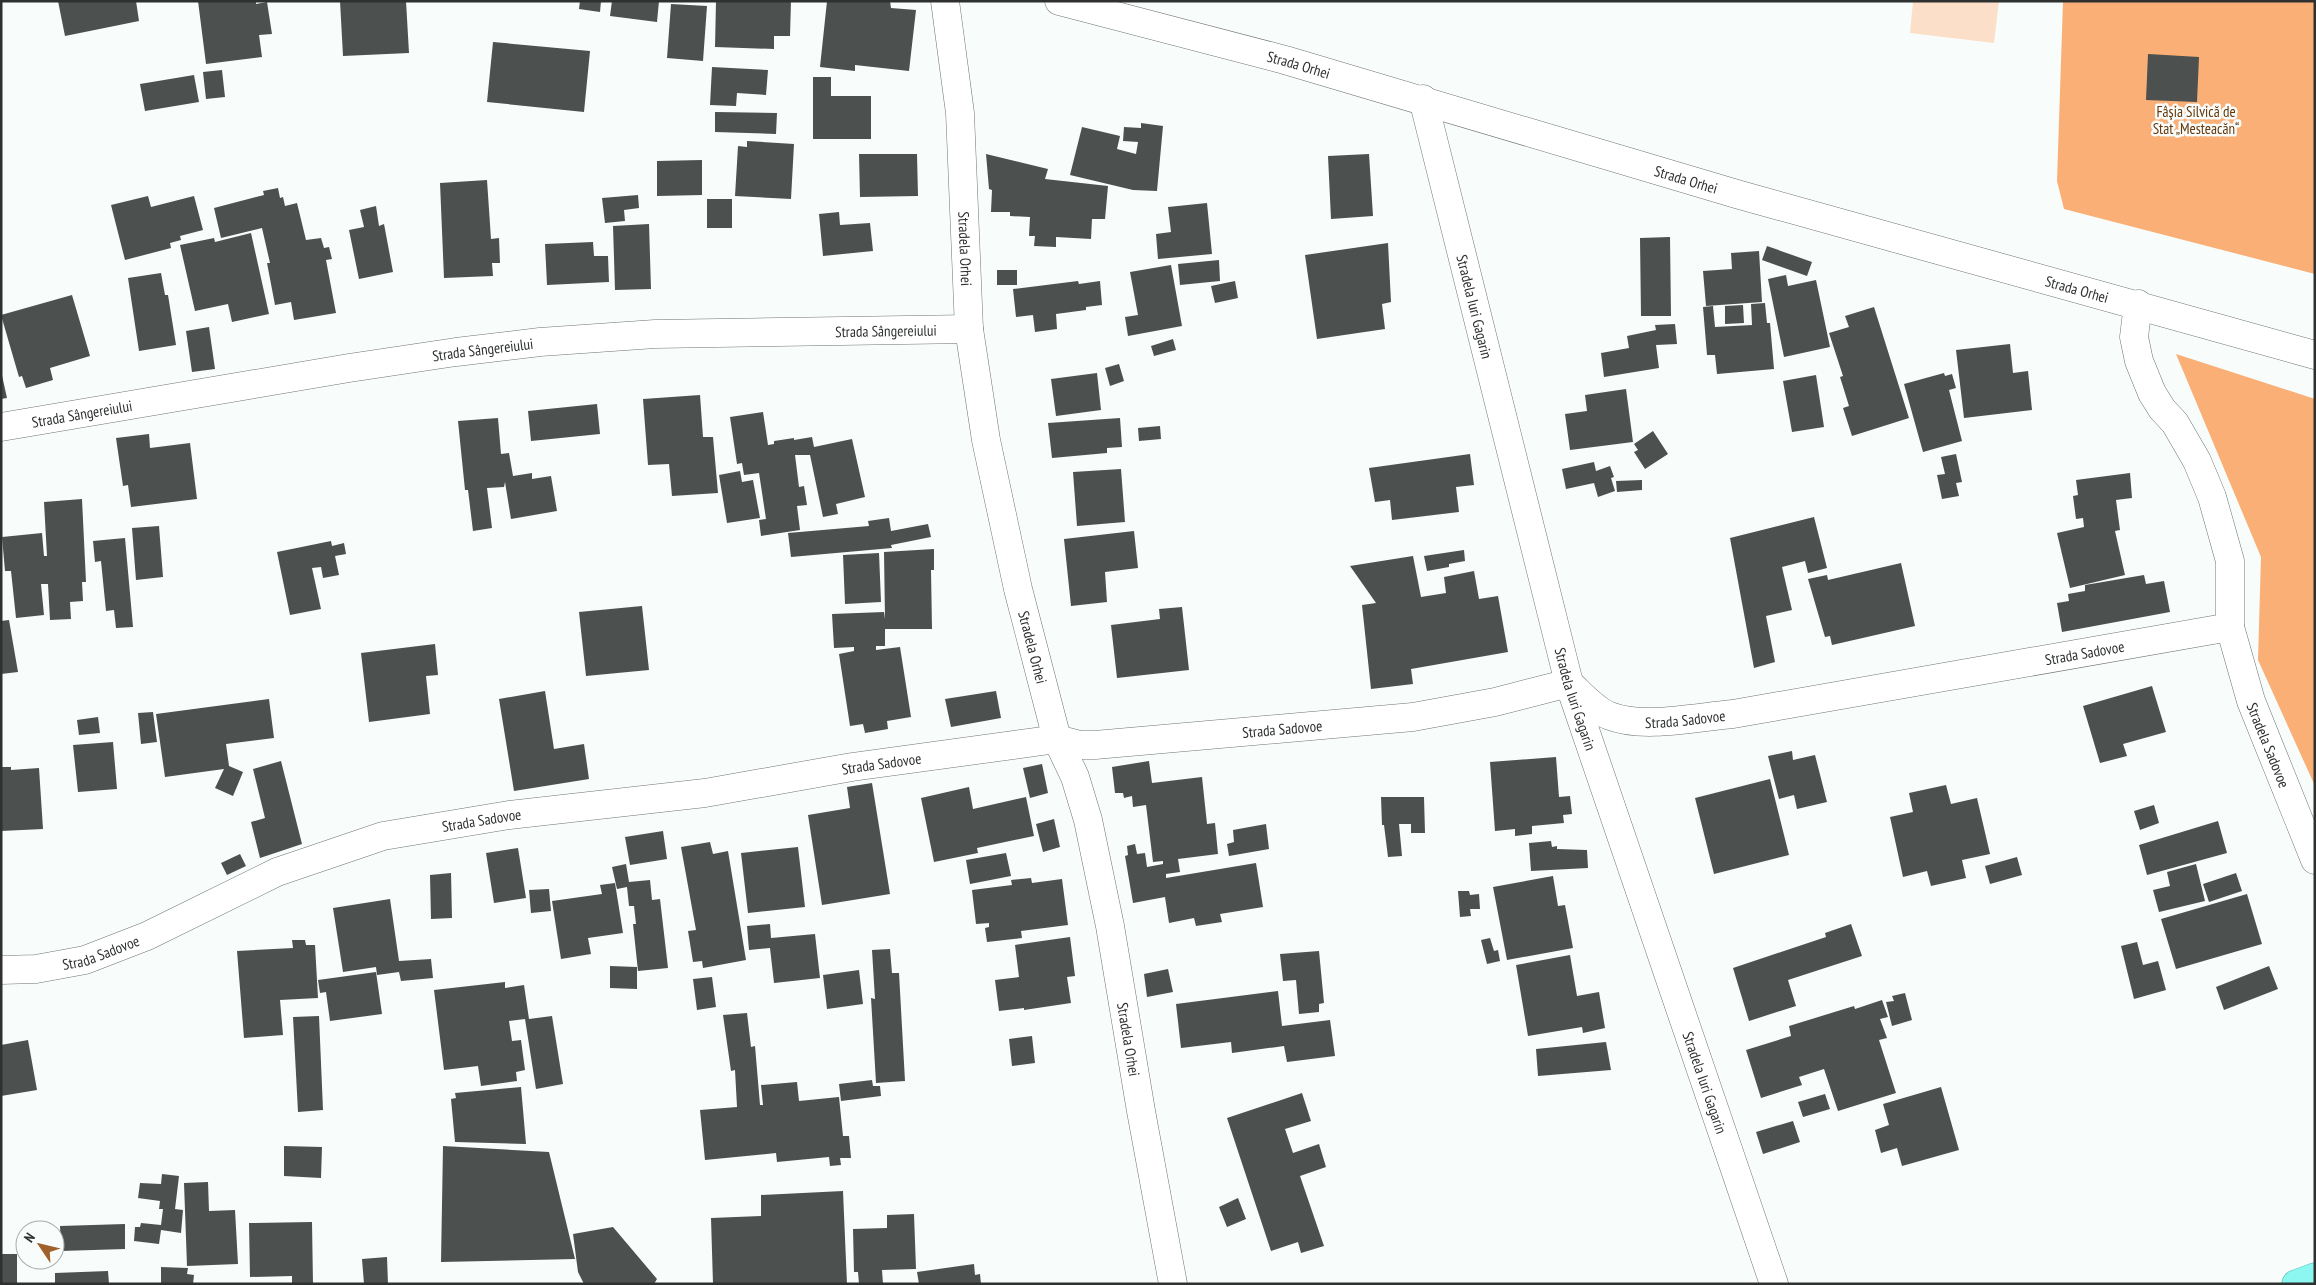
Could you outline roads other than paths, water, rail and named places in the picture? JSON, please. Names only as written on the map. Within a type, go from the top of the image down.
[{"type":"main road","points":[[2296,1284],[2315,1277]]},
{"type":"street","name":"Stradela Orhei","points":[[945,1],[960,113],[969,329],[986,440],[1018,589],[1057,739],[1075,777],[1088,820],[1110,926],[1141,1111],[1173,1284]]},
{"type":"street","name":"Strada Orhei","points":[[1059,1],[1285,60],[1423,99],[1740,195],[2138,304],[2315,355]]},
{"type":"street","name":"Stradela Iuri Gagarin","points":[[1423,99],[1569,683],[1774,1284]]},
{"type":"street","points":[[2138,304],[2134,337],[2139,361],[2152,393],[2162,409],[2175,423],[2197,461],[2214,506],[2230,561],[2230,627]]},
{"type":"street","name":"Strada Sângereiului","points":[[1,426],[349,368],[540,342],[704,332],[969,329]]},
{"type":"street","name":"Strada Sadovoe","points":[[1,970],[36,969],[85,960],[147,936],[277,872],[383,836],[509,815],[705,794],[852,767],[1057,739],[1080,745],[1095,745],[1413,716],[1494,702],[1569,683],[1599,710],[1626,721],[1657,721],[1733,714],[2230,627]]},
{"type":"street","name":"Stradela Sadovoe","points":[[2230,627],[2251,701],[2315,860]]},
{"type":"park label","name":"Fâşia Silvică de Stat „Mesteacăn“","points":[[2196,120]]}]
